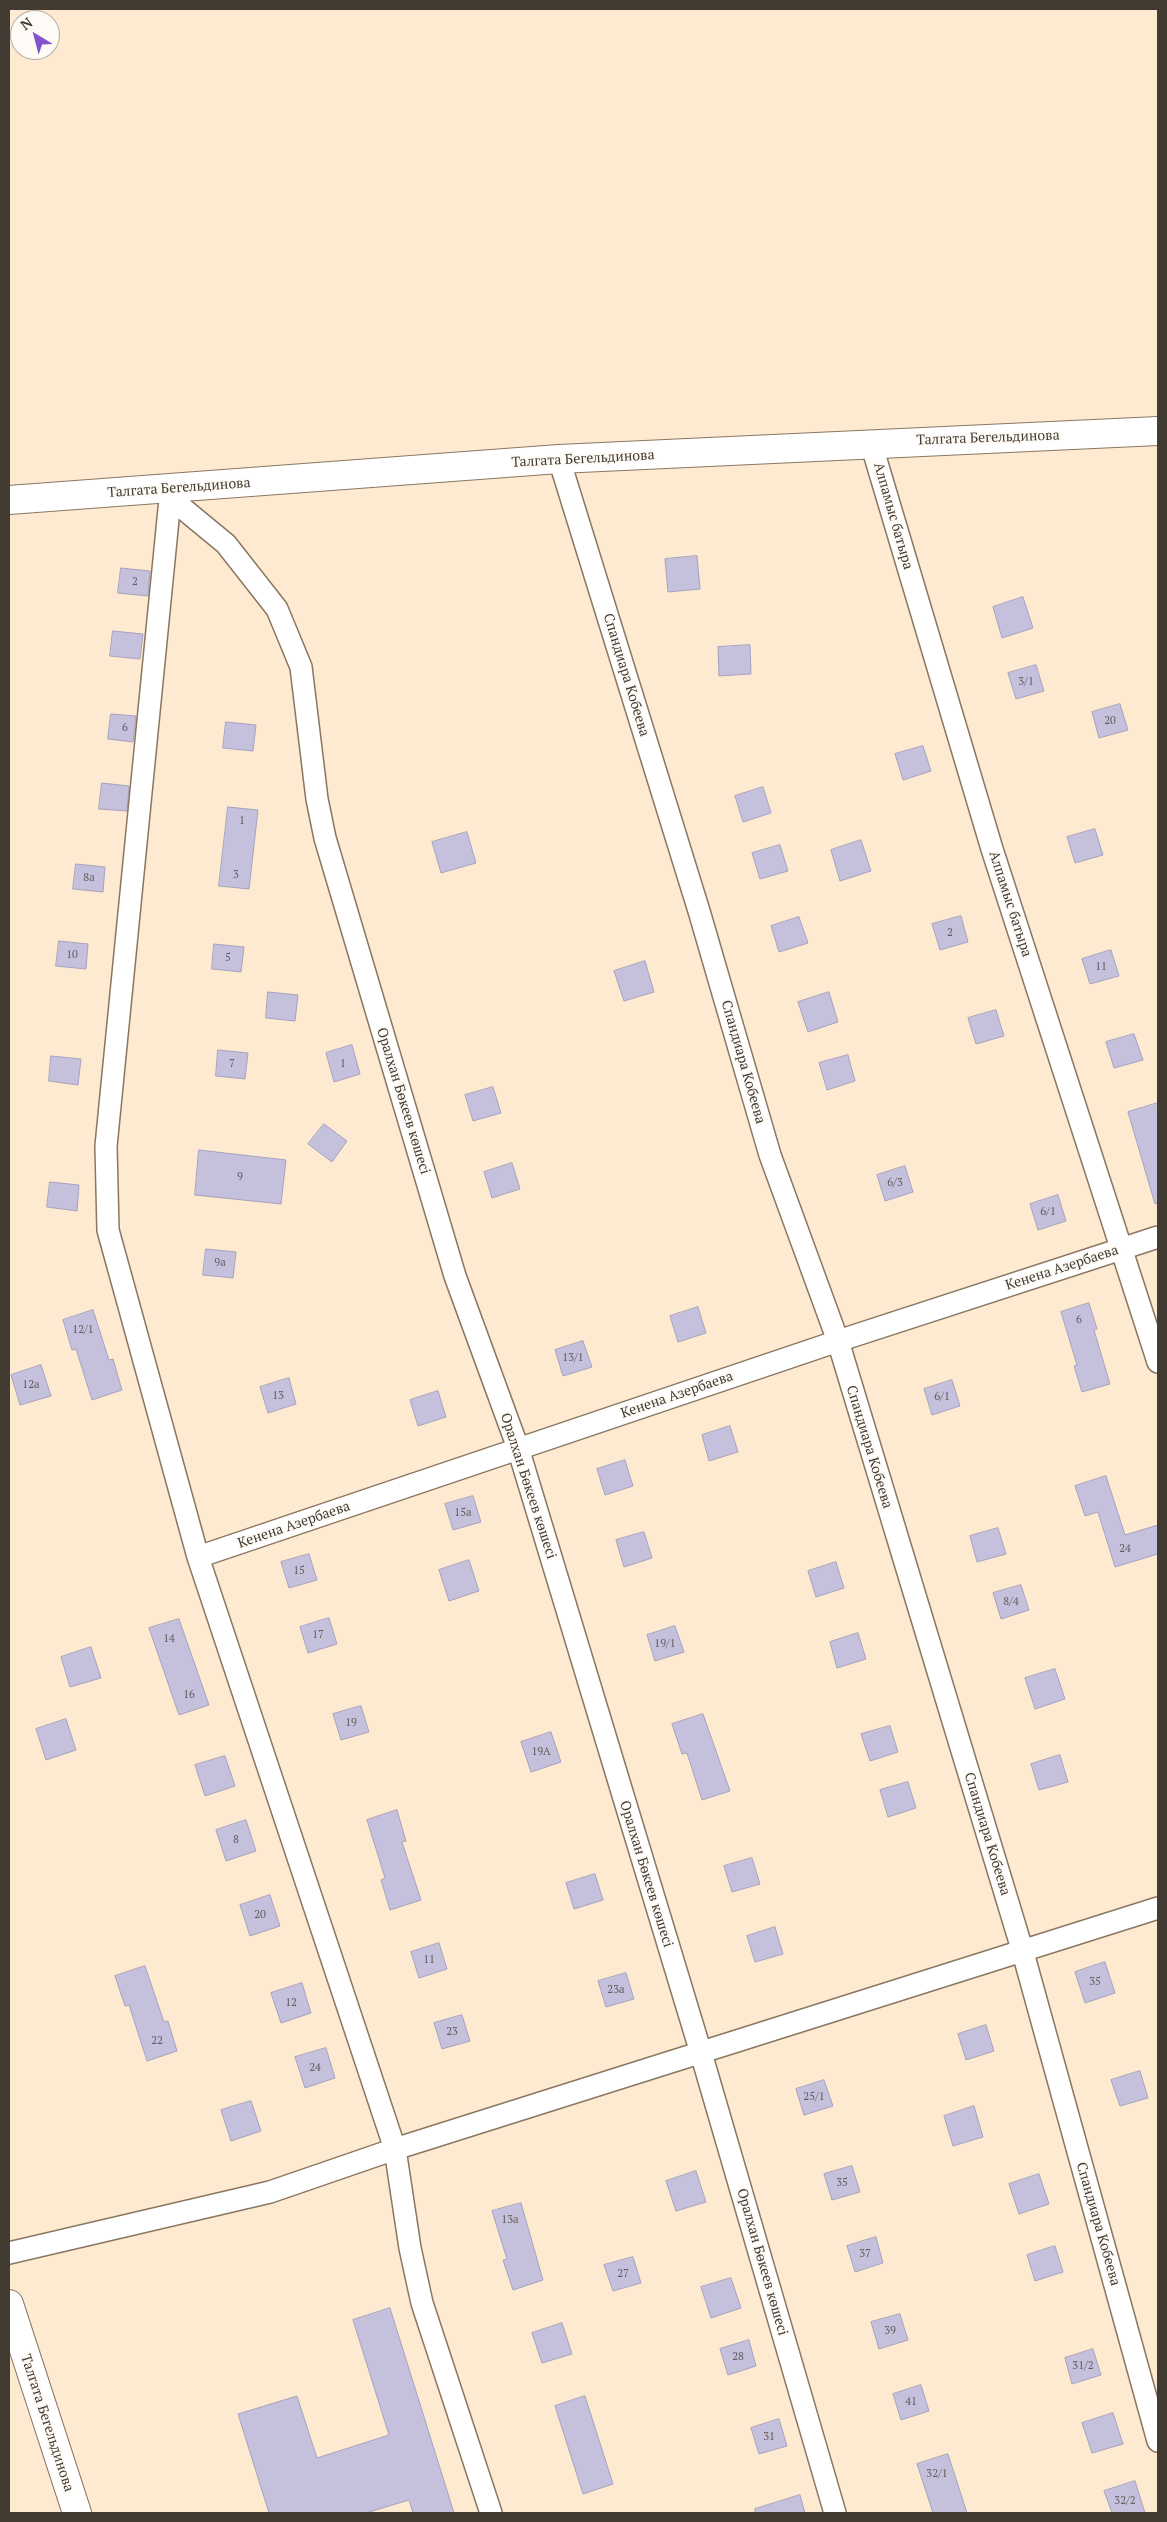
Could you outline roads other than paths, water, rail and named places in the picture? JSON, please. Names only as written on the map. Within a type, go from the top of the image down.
[{"type":"street","name":"Талгата Бегельдинова","points":[[9,500],[170,493],[559,459],[1158,431]]},
{"type":"street","name":"Алпамыс батыра","points":[[871,443],[992,850],[1158,1362]]},
{"type":"street","name":"Спандиара Кобеева","points":[[559,459],[699,911],[770,1155],[838,1341],[1022,1950],[1158,2441]]},
{"type":"street","name":"Оралхан Бөкеев көшесі","points":[[170,493],[226,544],[276,609],[301,667],[317,799],[325,838],[455,1276],[518,1448],[700,2053],[835,2513]]},
{"type":"street","points":[[170,493],[119,1035],[106,1146],[108,1230],[198,1557],[396,2149],[410,2248],[422,2303],[492,2513]]},
{"type":"street","name":"Кенена Азербаева","points":[[198,1557],[838,1341],[1158,1238]]},
{"type":"street","points":[[9,2253],[270,2192],[396,2149],[1158,1908]]},
{"type":"street","name":"Талгата Бегельдинова","points":[[10,2312],[77,2513]]}]
